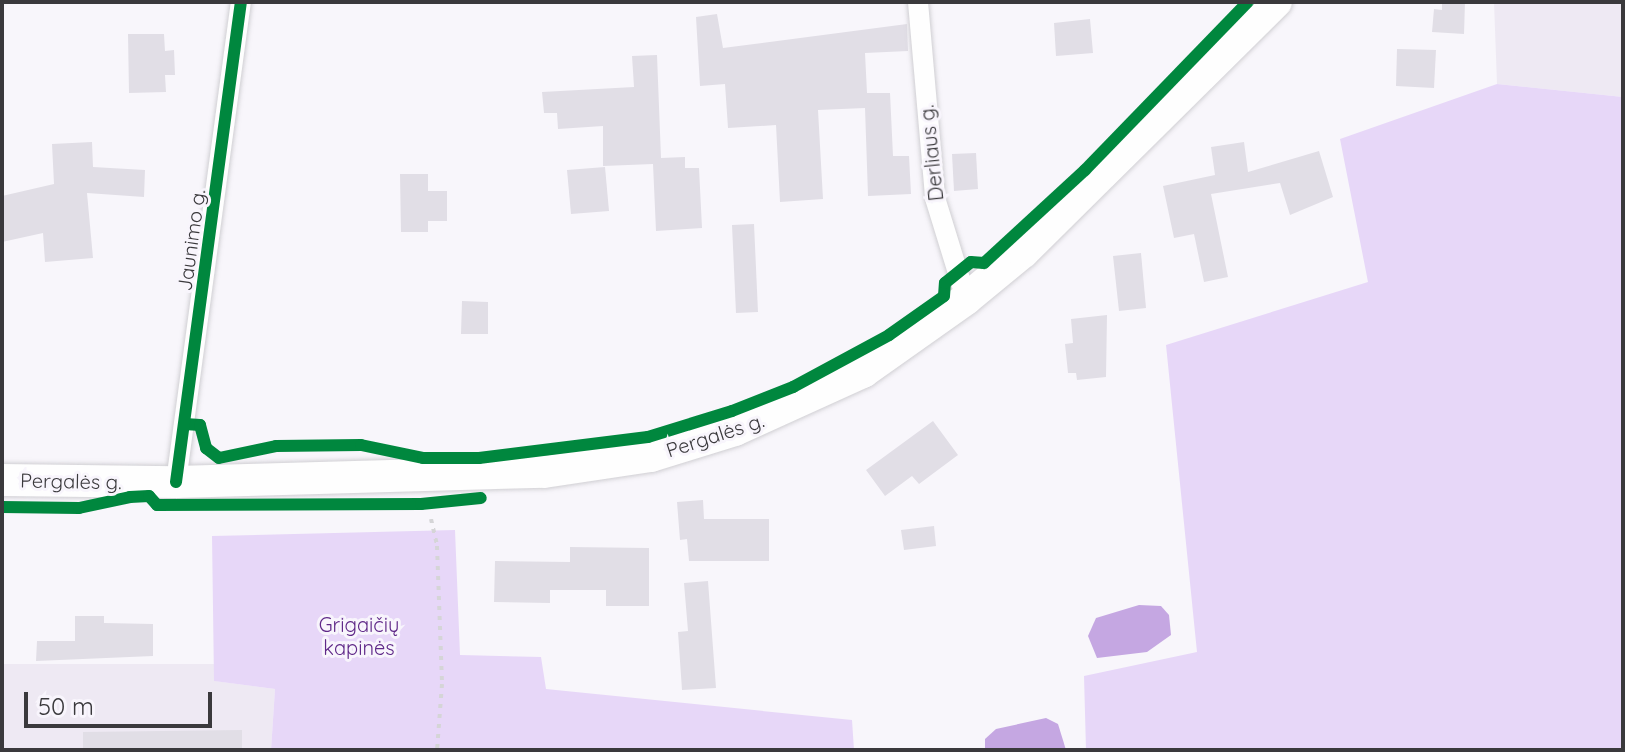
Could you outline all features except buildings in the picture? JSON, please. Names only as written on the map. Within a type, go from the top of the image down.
[{"type":"main road","name":"Pergalės g.","points":[[2,480],[176,482],[544,472],[651,456],[800,405],[874,364],[966,299],[1023,252],[1276,2]]},
{"type":"street","name":"Jaunimo g.","points":[[176,482],[241,2]]},
{"type":"street","name":"Derliaus g.","points":[[918,2],[935,198],[966,299]]},
{"type":"path","points":[[431,519],[437,546],[442,684],[437,750]]},
{"type":"shaded area","points":[[1494,2],[1623,2],[1623,97],[1497,84]]},
{"type":"shaded area","points":[[1139,605],[1161,606],[1169,615],[1171,635],[1147,652],[1097,658],[1088,636],[1096,618]]},
{"type":"shaded area","points":[[2,664],[215,664],[215,681],[275,689],[271,750],[2,750]]},
{"type":"shaded area","points":[[1046,718],[1058,724],[1066,750],[985,750],[985,739],[996,729]]},
{"type":"green space","points":[[1497,84],[1623,97],[1623,750],[1086,750],[1084,676],[1197,652],[1166,345],[1368,282],[1340,139]]},
{"type":"green space","name":"Grigaičių kapinės","points":[[455,530],[460,655],[541,657],[546,689],[852,720],[854,750],[271,750],[275,689],[214,681],[212,536]]},
{"type":"cycle path","points":[[176,482],[241,2]]},
{"type":"cycle path","points":[[185,424],[200,425],[206,448],[219,458],[276,446],[361,445],[423,458],[479,458],[648,437],[732,411],[793,387],[889,335],[944,296],[945,283],[971,262],[984,263],[1085,170],[1248,2]]},
{"type":"cycle path","points":[[2,507],[79,508],[149,496],[157,505],[421,504],[481,498]]}]
